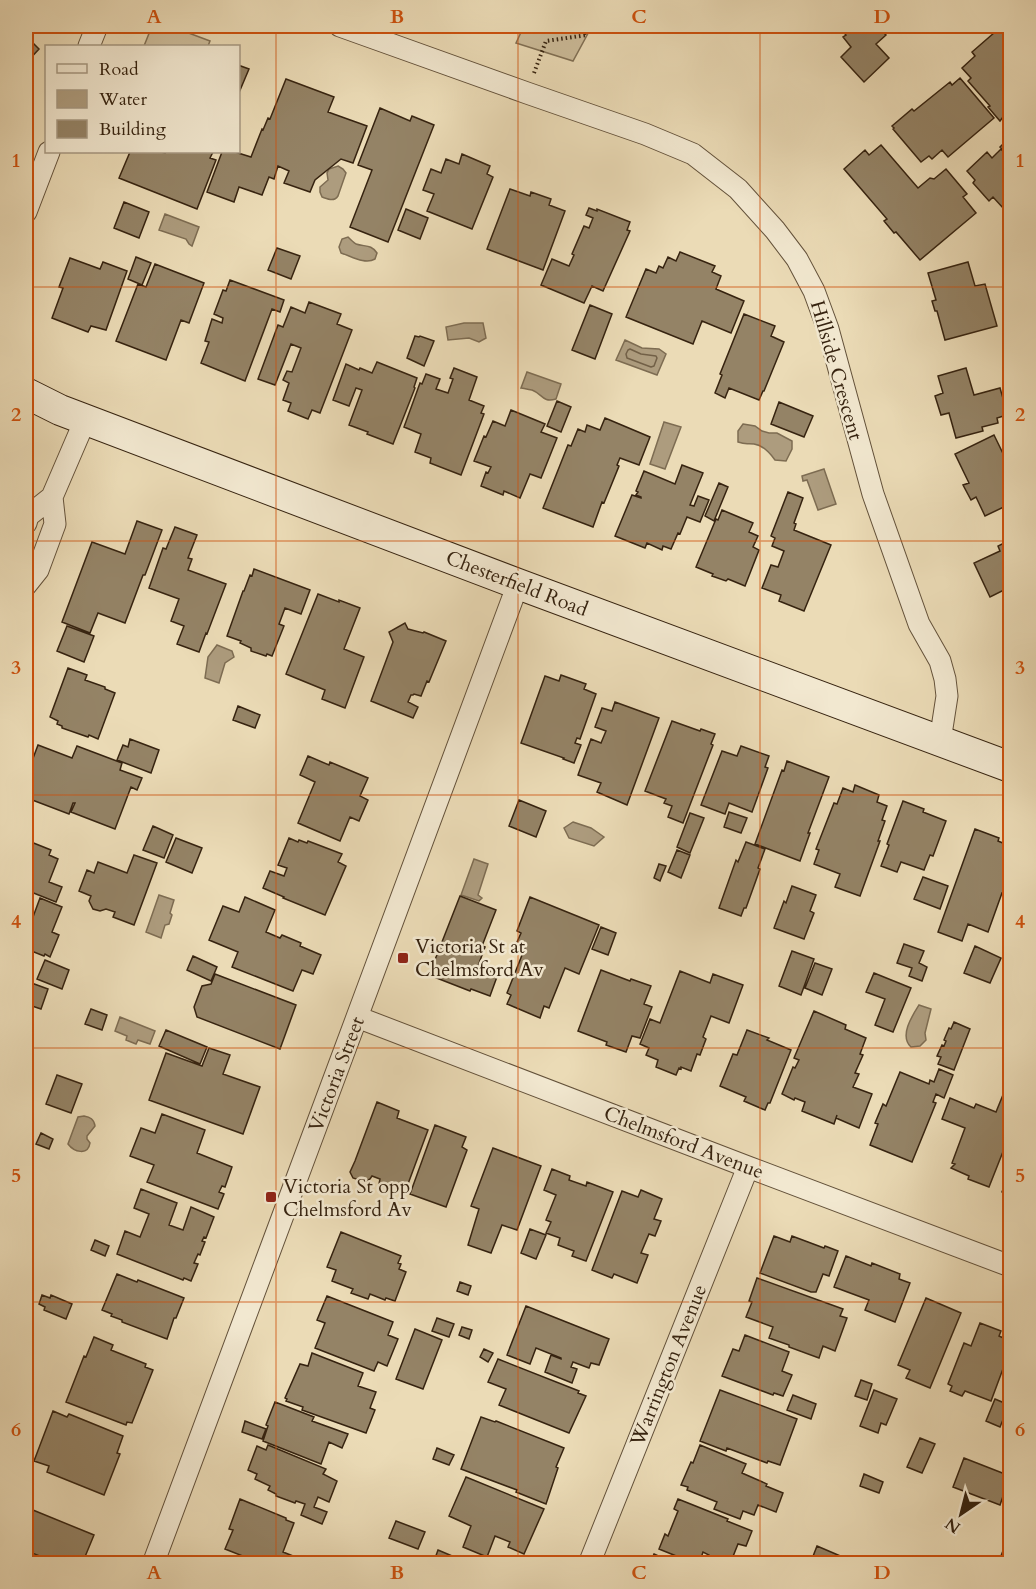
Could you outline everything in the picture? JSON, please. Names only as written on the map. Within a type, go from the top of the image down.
[{"type":"street","points":[[89,45],[98,26]]},
{"type":"street","name":"Hillside Crescent","points":[[340,26],[645,134],[693,154],[738,189],[776,230],[797,259],[814,291],[828,329],[873,494],[919,624],[936,652],[945,679],[946,702],[940,741]]},
{"type":"street","points":[[26,212],[49,153]]},
{"type":"street","name":"Chesterfield Road","points":[[26,393],[60,410],[518,584],[1011,767]]},
{"type":"street","points":[[26,523],[28,516],[52,497],[86,418]]},
{"type":"street","points":[[26,585],[39,570],[55,524],[52,497]]},
{"type":"street","name":"Victoria Street","points":[[153,1563],[518,584]]},
{"type":"street","name":"Chelmsford Avenue","points":[[357,1017],[1011,1266]]},
{"type":"street","name":"Warrington Avenue","points":[[589,1563],[748,1167]]},
{"type":"path","points":[[527,93],[546,41],[586,35],[582,26]]},
{"type":"shaded area","points":[[152,26],[170,26],[210,41],[208,45],[144,45]]},
{"type":"shaded area","points":[[524,26],[592,26],[573,61],[516,43]]},
{"type":"water","points":[[338,166],[346,173],[338,196],[333,199],[322,197],[320,187],[328,180],[329,169]]},
{"type":"water","points":[[165,214],[199,227],[192,246],[186,239],[159,230]]},
{"type":"water","points":[[348,237],[356,244],[372,248],[377,253],[375,259],[362,261],[341,253],[339,247],[342,239]]},
{"type":"water","points":[[464,323],[483,323],[486,338],[479,342],[469,338],[448,340],[446,327]]},
{"type":"water","points":[[625,340],[642,348],[659,349],[666,354],[657,375],[616,360]]},
{"type":"water","points":[[527,372],[561,384],[556,399],[548,400],[532,390],[521,388]]},
{"type":"water","points":[[664,422],[681,427],[665,469],[650,464]]},
{"type":"water","points":[[743,424],[755,426],[769,433],[777,433],[792,441],[792,449],[786,461],[775,460],[760,446],[738,442],[738,431]]},
{"type":"water","points":[[824,469],[836,504],[818,510],[807,480],[803,481],[802,476]]},
{"type":"water","points":[[217,645],[232,651],[234,657],[225,663],[219,683],[205,678],[208,657]]},
{"type":"water","points":[[573,822],[591,828],[604,837],[594,846],[569,838],[564,828]]},
{"type":"water","points":[[474,859],[488,864],[478,895],[482,898],[479,901],[461,895]]},
{"type":"water","points":[[159,895],[174,900],[169,924],[165,925],[161,938],[146,932]]},
{"type":"water","points":[[919,1005],[931,1009],[925,1033],[926,1040],[920,1046],[911,1047],[906,1032]]},
{"type":"water","points":[[120,1017],[155,1031],[150,1044],[138,1040],[136,1044],[126,1040],[127,1036],[115,1031]]},
{"type":"water","points":[[84,1116],[91,1119],[95,1126],[87,1136],[89,1147],[87,1150],[80,1151],[68,1144],[78,1117]]},
{"type":"building","points":[[26,26],[37,26],[26,36]]},
{"type":"building","points":[[840,26],[890,26],[883,32],[886,35],[876,44],[889,58],[864,82],[841,57],[851,47],[843,37],[846,35]]},
{"type":"building","points":[[1002,26],[1006,26],[1010,31],[1010,116],[1006,120],[1003,117],[1000,121],[968,81],[971,78],[962,68],[975,56],[972,52]]},
{"type":"building","points":[[26,36],[39,49],[26,63]]},
{"type":"building","points":[[240,66],[249,69],[240,90]]},
{"type":"building","points":[[960,78],[994,118],[948,157],[942,150],[932,159],[929,156],[921,162],[892,126],[950,82],[952,85]]},
{"type":"building","points":[[286,79],[334,97],[328,112],[367,126],[353,163],[341,159],[315,180],[310,192],[284,183],[289,171],[278,166],[274,179],[269,177],[262,195],[239,187],[234,202],[207,192],[222,153],[238,153],[251,157],[262,129],[268,118],[270,119]]},
{"type":"building","points":[[380,108],[410,121],[412,116],[434,125],[388,242],[350,227],[372,170],[358,165]]},
{"type":"building","points":[[1010,132],[1010,159],[1000,147],[1007,140],[1005,137]]},
{"type":"building","points":[[881,145],[918,188],[946,169],[967,194],[963,197],[976,213],[920,260],[896,232],[894,233],[884,221],[887,219],[844,169],[865,150],[869,155]]},
{"type":"building","points":[[1001,149],[1010,159],[1010,201],[1003,208],[993,197],[989,201],[973,183],[975,180],[967,171],[987,152],[992,158]]},
{"type":"building","points":[[130,153],[212,153],[210,158],[216,160],[197,209],[119,178]]},
{"type":"building","points":[[462,154],[490,166],[487,174],[493,177],[472,229],[427,211],[434,194],[423,190],[431,169],[441,173],[446,159],[459,164]]},
{"type":"building","points":[[510,189],[530,196],[531,192],[551,199],[549,205],[565,211],[543,270],[487,249]]},
{"type":"building","points":[[124,202],[149,212],[139,238],[114,228]]},
{"type":"building","points":[[589,208],[630,222],[627,230],[630,231],[603,291],[592,286],[584,303],[541,285],[552,259],[569,266],[584,226],[589,228],[593,218],[586,215]]},
{"type":"building","points":[[406,209],[428,218],[420,239],[398,230]]},
{"type":"building","points":[[277,248],[300,256],[291,279],[268,270]]},
{"type":"building","points":[[680,252],[715,266],[712,272],[721,276],[716,289],[744,301],[731,333],[702,321],[693,344],[626,317],[646,269],[656,273],[659,266],[663,268],[668,257],[676,261]]},
{"type":"building","points":[[136,257],[151,263],[142,285],[128,279]]},
{"type":"building","points":[[70,258],[100,269],[103,262],[127,271],[106,330],[91,326],[88,332],[52,318],[63,288],[59,287]]},
{"type":"building","points":[[968,262],[975,286],[985,284],[997,326],[945,340],[932,301],[936,300],[928,273]]},
{"type":"building","points":[[155,264],[204,283],[189,323],[181,320],[166,360],[116,341],[138,284],[146,287]]},
{"type":"building","points":[[230,280],[284,300],[280,312],[272,309],[245,381],[201,363],[209,342],[205,341],[212,319],[222,323],[223,318],[214,314],[223,290],[226,291]]},
{"type":"building","points":[[309,302],[341,314],[337,324],[352,330],[320,413],[312,410],[308,419],[288,411],[291,403],[283,400],[289,383],[283,380],[287,371],[292,372],[301,348],[291,344],[275,385],[258,379],[278,325],[283,327],[291,307],[305,313]]},
{"type":"building","points":[[590,305],[612,314],[595,359],[572,350]]},
{"type":"building","points":[[744,314],[775,326],[771,336],[784,342],[759,400],[729,388],[725,398],[715,393],[722,375],[720,374]]},
{"type":"building","points":[[415,336],[434,341],[424,366],[407,358]]},
{"type":"building","points":[[377,362],[417,378],[393,444],[349,425],[362,390],[356,388],[349,406],[333,400],[346,364],[372,373]]},
{"type":"building","points":[[454,368],[477,377],[469,400],[484,406],[481,413],[484,414],[461,475],[430,463],[431,458],[415,452],[421,434],[404,427],[420,383],[422,384],[426,374],[440,379],[436,389],[448,393]]},
{"type":"building","points":[[966,368],[974,395],[1000,388],[1004,402],[1009,401],[1010,414],[997,418],[998,423],[982,427],[983,431],[956,438],[949,413],[941,415],[935,396],[943,393],[938,376]]},
{"type":"building","points":[[557,401],[571,407],[561,432],[547,426]]},
{"type":"building","points":[[779,402],[813,416],[804,437],[771,424]]},
{"type":"building","points":[[511,410],[545,424],[541,432],[557,438],[541,478],[530,474],[520,498],[504,491],[503,495],[481,486],[486,472],[488,473],[491,467],[474,461],[493,421],[505,426]]},
{"type":"building","points":[[605,418],[650,437],[639,465],[620,458],[617,465],[619,466],[593,527],[543,508],[568,445],[571,446],[578,429],[585,432],[587,425],[600,430]]},
{"type":"building","points":[[994,435],[1010,468],[1010,504],[985,516],[976,497],[971,500],[963,485],[969,483],[955,454]]},
{"type":"building","points":[[682,465],[703,473],[690,505],[694,506],[698,496],[709,500],[700,522],[687,517],[671,549],[663,546],[662,550],[647,543],[645,548],[615,536],[632,495],[641,498],[636,495],[638,492],[636,491],[644,471],[675,484]]},
{"type":"building","points":[[719,483],[728,487],[714,521],[705,516]]},
{"type":"building","points":[[788,492],[803,498],[794,523],[796,524],[794,530],[831,545],[804,611],[779,601],[781,595],[762,588],[771,565],[778,567],[784,551],[772,546],[775,538],[771,536]]},
{"type":"building","points":[[722,510],[753,523],[749,532],[758,536],[753,547],[759,550],[745,586],[712,576],[713,574],[696,567]]},
{"type":"building","points":[[137,521],[162,530],[125,623],[98,613],[90,633],[62,622],[92,542],[125,554]]},
{"type":"building","points":[[175,527],[197,535],[188,558],[192,559],[188,570],[226,584],[199,652],[177,644],[184,626],[171,621],[179,599],[149,588],[163,548],[166,549]]},
{"type":"building","points":[[1010,540],[1010,587],[990,597],[974,563],[1000,551],[998,546]]},
{"type":"building","points":[[254,569],[310,590],[301,614],[285,608],[279,624],[284,626],[272,656],[251,651],[251,648],[240,643],[241,641],[227,636],[243,591]]},
{"type":"building","points":[[318,594],[360,608],[344,649],[364,657],[345,708],[322,699],[325,690],[286,674]]},
{"type":"building","points":[[405,623],[408,629],[424,632],[446,641],[421,696],[411,695],[408,702],[418,707],[413,718],[371,701],[393,642],[389,632]]},
{"type":"building","points":[[67,626],[94,636],[84,662],[57,651]]},
{"type":"building","points":[[68,668],[87,675],[85,680],[115,693],[98,739],[62,728],[57,724],[58,721],[50,717]]},
{"type":"building","points":[[561,675],[586,684],[584,689],[596,694],[580,739],[577,738],[575,743],[581,745],[574,763],[521,743],[545,676],[559,681]]},
{"type":"building","points":[[615,702],[659,718],[627,805],[597,792],[601,783],[578,775],[591,739],[601,743],[606,731],[595,727],[602,708],[612,711]]},
{"type":"building","points":[[238,706],[260,715],[255,728],[233,720]]},
{"type":"building","points":[[672,721],[715,734],[711,744],[713,745],[683,823],[668,817],[672,806],[664,803],[666,799],[645,791]]},
{"type":"building","points":[[130,739],[159,750],[151,773],[117,760],[123,745],[128,747]]},
{"type":"building","points":[[38,745],[72,758],[77,746],[122,763],[120,770],[142,778],[137,790],[131,787],[115,829],[71,812],[75,803],[69,814],[27,798],[26,777]]},
{"type":"building","points":[[741,746],[769,756],[765,767],[768,768],[752,812],[729,803],[725,814],[701,805],[722,751],[737,756]]},
{"type":"building","points":[[308,756],[329,765],[330,762],[368,778],[360,796],[368,800],[359,821],[350,817],[340,841],[298,823],[315,782],[300,775]]},
{"type":"building","points":[[787,761],[829,777],[800,861],[755,844]]},
{"type":"building","points":[[855,785],[879,795],[877,802],[887,806],[882,820],[885,821],[878,841],[880,841],[860,896],[835,887],[840,874],[814,864],[819,850],[816,849],[834,803],[837,804],[843,788],[853,792]]},
{"type":"building","points":[[519,800],[546,811],[536,837],[509,826]]},
{"type":"building","points":[[903,801],[946,821],[933,856],[930,855],[924,870],[901,862],[897,872],[881,866]]},
{"type":"building","points":[[729,812],[747,818],[741,833],[724,827]]},
{"type":"building","points":[[690,813],[704,818],[690,853],[677,847]]},
{"type":"building","points":[[153,826],[173,835],[164,858],[143,850]]},
{"type":"building","points":[[975,829],[999,838],[998,841],[1010,846],[1010,886],[1005,894],[1002,893],[988,932],[968,924],[962,941],[938,932]]},
{"type":"building","points":[[176,838],[202,848],[192,873],[166,862]]},
{"type":"building","points":[[289,838],[298,842],[299,840],[307,843],[308,841],[342,854],[338,862],[346,866],[325,915],[263,888],[270,871],[284,876],[287,868],[278,865]]},
{"type":"building","points":[[26,840],[51,850],[49,855],[58,859],[49,882],[62,887],[56,902],[26,890]]},
{"type":"building","points":[[746,842],[765,849],[758,868],[760,869],[741,916],[719,908],[736,860],[738,862]]},
{"type":"building","points":[[677,850],[690,855],[681,878],[668,872]]},
{"type":"building","points":[[134,855],[157,863],[134,925],[113,917],[115,912],[93,909],[89,901],[91,896],[79,891],[87,870],[94,873],[98,862],[127,873]]},
{"type":"building","points":[[659,864],[666,866],[660,881],[654,878]]},
{"type":"building","points":[[923,877],[948,886],[940,909],[914,899]]},
{"type":"building","points":[[792,886],[816,895],[810,911],[814,913],[804,939],[774,928]]},
{"type":"building","points":[[460,896],[496,910],[482,946],[485,947],[478,966],[498,974],[490,996],[429,975]]},
{"type":"building","points":[[245,897],[275,910],[266,932],[280,938],[282,935],[321,955],[313,974],[302,970],[293,991],[232,967],[238,952],[209,940],[223,906],[239,912]]},
{"type":"building","points":[[530,897],[599,925],[579,974],[565,968],[549,1008],[544,1006],[540,1018],[507,1004],[511,995],[507,993],[526,945],[517,942],[521,933],[517,931]]},
{"type":"building","points":[[40,898],[62,907],[52,932],[59,935],[50,957],[29,950],[26,961],[26,914],[33,917]]},
{"type":"building","points":[[601,927],[616,933],[608,955],[592,949]]},
{"type":"building","points":[[904,944],[924,951],[919,963],[927,967],[922,981],[909,976],[912,968],[897,963]]},
{"type":"building","points":[[975,946],[1001,958],[990,983],[964,973]]},
{"type":"building","points":[[792,951],[814,959],[801,995],[779,986]]},
{"type":"building","points":[[193,956],[217,967],[211,981],[187,970]]},
{"type":"building","points":[[45,960],[69,970],[62,989],[37,979]]},
{"type":"building","points":[[815,963],[832,969],[822,995],[805,988]]},
{"type":"building","points":[[601,970],[651,986],[644,1004],[652,1007],[640,1038],[632,1036],[626,1052],[578,1031]]},
{"type":"building","points":[[680,971],[710,983],[713,974],[743,985],[729,1023],[711,1016],[703,1037],[706,1039],[691,1071],[681,1067],[676,1075],[656,1067],[658,1060],[646,1055],[649,1048],[640,1044],[650,1019],[660,1023]]},
{"type":"building","points":[[874,973],[911,988],[893,1032],[875,1025],[885,999],[866,992]]},
{"type":"building","points":[[215,974],[296,1005],[280,1049],[197,1017],[194,1007],[202,986],[211,984]]},
{"type":"building","points":[[26,981],[48,989],[41,1009],[26,1004]]},
{"type":"building","points":[[91,1009],[107,1015],[102,1030],[85,1024]]},
{"type":"building","points":[[814,1011],[846,1025],[845,1029],[866,1038],[860,1054],[863,1055],[855,1073],[859,1074],[853,1087],[872,1094],[859,1128],[836,1118],[834,1124],[802,1111],[805,1102],[782,1094],[793,1067],[795,1068],[799,1060],[794,1058]]},
{"type":"building","points":[[954,1022],[970,1029],[954,1070],[938,1064],[941,1057],[937,1056]]},
{"type":"building","points":[[166,1030],[207,1047],[200,1064],[159,1046]]},
{"type":"building","points":[[747,1030],[769,1038],[767,1040],[791,1050],[770,1103],[765,1110],[744,1101],[746,1097],[720,1086],[733,1054],[737,1055]]},
{"type":"building","points":[[209,1048],[230,1055],[223,1074],[260,1087],[243,1134],[149,1100],[166,1053],[202,1066]]},
{"type":"building","points":[[939,1069],[953,1075],[944,1098],[936,1094],[933,1102],[936,1103],[912,1162],[870,1145],[878,1124],[875,1123],[883,1104],[886,1106],[900,1072],[929,1084],[930,1080],[934,1082]]},
{"type":"building","points":[[57,1075],[82,1084],[71,1113],[46,1104]]},
{"type":"building","points":[[1009,1080],[1010,1146],[1006,1144],[989,1187],[968,1179],[969,1176],[951,1168],[955,1164],[952,1163],[965,1128],[942,1119],[950,1098],[974,1108],[976,1104],[996,1112]]},
{"type":"building","points":[[377,1102],[399,1111],[397,1118],[428,1130],[405,1192],[379,1184],[380,1179],[372,1176],[365,1182],[353,1178],[350,1172]]},
{"type":"building","points":[[162,1114],[205,1130],[197,1153],[232,1167],[225,1187],[222,1186],[219,1192],[224,1194],[218,1209],[147,1182],[154,1165],[130,1156],[141,1128],[155,1133]]},
{"type":"building","points":[[435,1125],[466,1137],[462,1147],[467,1150],[446,1207],[410,1194]]},
{"type":"building","points":[[41,1133],[53,1139],[49,1149],[36,1144]]},
{"type":"building","points":[[493,1148],[541,1166],[517,1230],[502,1225],[491,1253],[468,1245],[479,1209],[471,1206]]},
{"type":"building","points":[[552,1169],[570,1176],[569,1180],[586,1186],[587,1182],[613,1192],[586,1261],[572,1256],[574,1251],[558,1245],[560,1238],[546,1233],[551,1222],[546,1220],[556,1195],[544,1190]]},
{"type":"building","points":[[1010,1173],[1010,1196],[1002,1192]]},
{"type":"building","points":[[141,1189],[177,1203],[169,1225],[183,1230],[191,1207],[214,1217],[206,1238],[204,1237],[202,1241],[205,1242],[200,1255],[198,1254],[194,1263],[198,1264],[191,1281],[184,1278],[183,1280],[117,1254],[125,1231],[140,1237],[149,1214],[134,1208]]},
{"type":"building","points":[[641,1190],[662,1199],[654,1219],[661,1221],[655,1236],[649,1234],[641,1253],[648,1255],[637,1283],[614,1274],[612,1278],[592,1270],[622,1191],[638,1197]]},
{"type":"building","points":[[530,1229],[546,1235],[536,1259],[521,1253]]},
{"type":"building","points":[[341,1232],[401,1256],[398,1263],[401,1264],[399,1269],[406,1272],[395,1301],[370,1294],[368,1299],[351,1293],[353,1289],[332,1281],[336,1270],[327,1267]]},
{"type":"building","points":[[774,1236],[790,1242],[792,1236],[838,1251],[829,1276],[823,1274],[816,1292],[760,1273]]},
{"type":"building","points":[[95,1240],[109,1246],[105,1256],[91,1250]]},
{"type":"building","points":[[846,1256],[900,1274],[899,1279],[910,1283],[895,1322],[865,1310],[869,1300],[834,1287]]},
{"type":"building","points":[[117,1274],[184,1298],[167,1339],[122,1322],[102,1310]]},
{"type":"building","points":[[757,1278],[843,1309],[840,1316],[847,1318],[835,1351],[823,1346],[819,1358],[789,1347],[789,1345],[769,1338],[773,1327],[746,1317]]},
{"type":"building","points":[[460,1282],[471,1286],[468,1295],[457,1291]]},
{"type":"building","points":[[42,1295],[50,1298],[51,1295],[72,1304],[66,1319],[44,1310],[45,1307],[39,1304]]},
{"type":"building","points":[[327,1296],[393,1322],[388,1335],[398,1339],[387,1366],[378,1362],[374,1371],[315,1348],[325,1323],[317,1320]]},
{"type":"building","points":[[926,1298],[961,1313],[930,1388],[906,1378],[910,1370],[898,1365]]},
{"type":"building","points":[[526,1306],[609,1339],[599,1365],[591,1363],[589,1368],[573,1362],[571,1367],[577,1369],[572,1383],[545,1372],[551,1355],[561,1358],[536,1348],[530,1364],[507,1355]]},
{"type":"building","points":[[437,1318],[454,1324],[449,1337],[432,1331]]},
{"type":"building","points":[[980,1323],[1001,1331],[999,1336],[1010,1341],[1010,1350],[991,1401],[965,1391],[962,1396],[950,1391],[952,1386],[948,1384],[964,1343],[971,1346]]},
{"type":"building","points":[[462,1327],[472,1330],[469,1339],[459,1335]]},
{"type":"building","points":[[415,1329],[442,1340],[423,1389],[396,1379]]},
{"type":"building","points":[[745,1335],[789,1352],[782,1371],[792,1375],[783,1396],[774,1393],[773,1395],[722,1376],[733,1349],[739,1351]]},
{"type":"building","points":[[94,1337],[113,1345],[111,1350],[146,1364],[145,1367],[153,1370],[132,1423],[127,1422],[126,1425],[66,1402]]},
{"type":"building","points":[[484,1349],[493,1353],[488,1362],[480,1357]]},
{"type":"building","points":[[312,1353],[363,1373],[358,1386],[376,1392],[370,1408],[375,1410],[366,1433],[302,1410],[303,1407],[286,1401],[285,1398],[300,1364],[308,1366]]},
{"type":"building","points":[[498,1359],[579,1391],[578,1393],[586,1396],[569,1433],[499,1405],[506,1389],[488,1382]]},
{"type":"building","points":[[861,1380],[872,1384],[867,1400],[855,1396]]},
{"type":"building","points":[[720,1390],[797,1419],[780,1465],[768,1461],[767,1463],[727,1448],[726,1451],[700,1441]]},
{"type":"building","points":[[874,1390],[897,1399],[886,1425],[881,1423],[878,1433],[860,1426]]},
{"type":"building","points":[[793,1395],[816,1404],[811,1419],[787,1410]]},
{"type":"building","points":[[995,1399],[1009,1405],[1000,1427],[986,1421]]},
{"type":"building","points":[[275,1402],[314,1417],[312,1421],[348,1434],[342,1448],[329,1442],[321,1464],[263,1441],[268,1426],[266,1425]]},
{"type":"building","points":[[53,1411],[67,1417],[69,1414],[123,1436],[117,1453],[120,1454],[104,1495],[47,1472],[49,1466],[34,1461]]},
{"type":"building","points":[[481,1417],[564,1448],[556,1467],[558,1468],[546,1504],[516,1492],[517,1490],[461,1469]]},
{"type":"building","points":[[245,1421],[266,1429],[262,1439],[242,1432]]},
{"type":"building","points":[[920,1438],[935,1444],[922,1473],[907,1467]]},
{"type":"building","points":[[268,1445],[326,1469],[323,1474],[337,1481],[329,1502],[318,1497],[314,1507],[327,1512],[322,1524],[301,1515],[305,1504],[276,1496],[268,1490],[270,1486],[255,1479],[257,1474],[248,1470],[257,1446],[266,1450]]},
{"type":"building","points":[[700,1445],[746,1464],[742,1473],[783,1493],[776,1512],[758,1505],[754,1515],[743,1511],[740,1519],[714,1509],[717,1502],[687,1490],[688,1487],[681,1485]]},
{"type":"building","points":[[437,1448],[454,1455],[449,1465],[433,1459]]},
{"type":"building","points":[[964,1458],[1010,1476],[1000,1505],[953,1487]]},
{"type":"building","points":[[864,1474],[883,1482],[879,1493],[860,1486]]},
{"type":"building","points":[[466,1477],[544,1509],[524,1554],[508,1547],[510,1542],[495,1536],[487,1557],[463,1547],[471,1526],[449,1516]]},
{"type":"building","points":[[240,1499],[294,1523],[283,1552],[293,1556],[290,1564],[263,1564],[225,1549],[233,1530],[229,1529]]},
{"type":"building","points":[[678,1499],[752,1531],[746,1546],[738,1544],[730,1564],[705,1564],[709,1555],[703,1552],[699,1564],[696,1564],[659,1549],[665,1534],[668,1536],[678,1511],[674,1509]]},
{"type":"building","points":[[28,1508],[94,1535],[82,1564],[45,1564],[47,1559],[26,1549]]},
{"type":"building","points":[[396,1521],[425,1532],[418,1549],[389,1538]]},
{"type":"building","points":[[1010,1532],[1010,1564],[998,1564]]},
{"type":"building","points":[[817,1546],[859,1564],[810,1564]]},
{"type":"building","points":[[438,1550],[471,1564],[433,1564]]},
{"type":"building","points":[[654,1554],[676,1564],[650,1564]]},
{"type":"place","name":"Victoria St at Chelmsford Av","points":[[403,958]]},
{"type":"place","name":"Victoria St opp Chelmsford Av","points":[[271,1197]]}]
